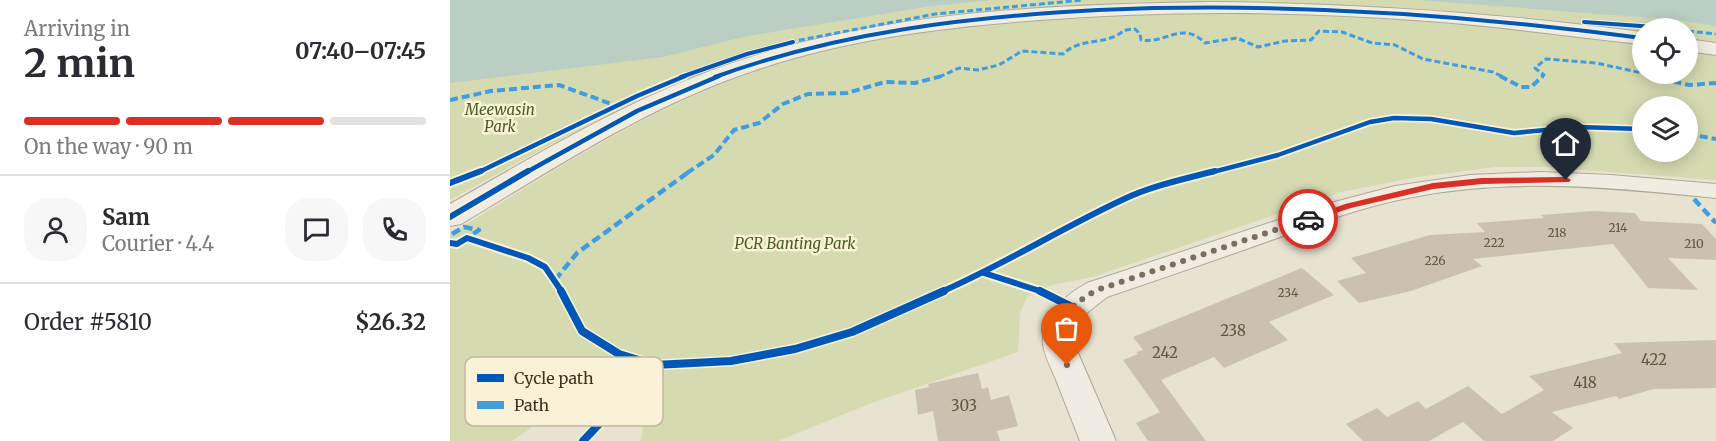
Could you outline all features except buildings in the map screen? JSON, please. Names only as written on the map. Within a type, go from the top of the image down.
[{"type":"street","points":[[450,217],[583,140],[701,82],[763,60],[828,41],[912,26],[1113,9],[1244,6],[1431,15],[1632,37]]},
{"type":"street","points":[[1698,46],[1716,49]]},
{"type":"street","points":[[1098,441],[1059,346],[1058,332],[1062,319],[1072,307],[1097,290],[1348,206],[1433,186],[1482,181],[1566,180],[1716,190]]},
{"type":"green space","name":"Meewasin Park","points":[[939,0],[1444,0],[1648,18],[1632,18],[1632,31],[1504,17],[1365,8],[1157,4],[1002,10],[875,26],[792,44],[751,56],[673,85],[597,121],[450,200],[450,79]]},
{"type":"green space","name":"PCR Banting Park","points":[[1258,11],[1467,24],[1632,44],[1632,84],[1698,84],[1698,52],[1716,55],[1716,180],[1543,167],[1495,167],[1418,177],[1341,192],[1093,277],[1052,285],[1027,297],[1020,313],[1018,352],[869,404],[778,441],[641,441],[643,426],[663,426],[663,357],[465,357],[465,426],[534,426],[512,441],[450,441],[450,234],[553,171],[659,112],[695,95],[777,63],[838,45],[903,33],[1055,17]]},
{"type":"green space","name":"Meewasin Park","points":[[1698,22],[1716,24],[1716,42],[1698,39]]},
{"type":"shaded area","points":[[450,0],[990,0],[925,7],[743,37],[663,57],[450,83]]},
{"type":"shaded area","points":[[1419,0],[1716,0],[1716,26],[1698,23],[1698,18],[1649,18]]},
{"type":"marked path","points":[[790,42],[862,26],[935,14],[1009,5],[1083,0]]},
{"type":"marked path","points":[[555,280],[577,253],[714,155],[734,130],[759,123],[783,104],[808,94],[847,93],[885,82],[915,83],[933,80],[959,68],[978,70],[999,65],[1022,51],[1063,54],[1071,46],[1114,37],[1125,29],[1135,29],[1140,34],[1141,40],[1148,41],[1181,32],[1196,34],[1205,43],[1237,38],[1258,47],[1285,41],[1311,40],[1319,31],[1342,32],[1372,43],[1395,45],[1423,59],[1493,72],[1521,87],[1531,87],[1544,75],[1535,68],[1546,59],[1596,63],[1632,71]]},
{"type":"marked path","points":[[1698,32],[1716,34]]},
{"type":"marked path","points":[[1685,84],[1716,83]]},
{"type":"marked path","points":[[450,100],[491,91],[559,85],[617,106]]},
{"type":"marked path","points":[[1698,136],[1716,139]]},
{"type":"marked path","points":[[1694,199],[1716,223]]},
{"type":"marked path","points":[[452,234],[464,227],[479,230],[467,238]]},
{"type":"cycle path","points":[[450,217],[605,128],[702,82],[790,52],[835,41],[926,25],[1066,12],[1211,7],[1283,8],[1427,15],[1632,37]]},
{"type":"cycle path","points":[[1584,22],[1632,25]]},
{"type":"cycle path","points":[[450,183],[514,157],[659,87],[725,61],[793,42]]},
{"type":"cycle path","points":[[663,365],[731,361],[795,349],[852,332],[984,273],[1123,199],[1155,187],[1278,155],[1370,122],[1394,118],[1431,119],[1514,133],[1578,127],[1632,129]]},
{"type":"cycle path","points":[[450,243],[457,244],[467,238],[528,258],[545,267],[555,280],[582,331],[619,354],[629,357]]},
{"type":"cycle path","points":[[984,273],[1040,291],[1072,307]]},
{"type":"cycle path","points":[[583,441],[597,426]]},
{"type":"way so far","points":[[1067,365],[1059,346],[1058,332],[1062,319],[1083,298],[1097,290],[1308,219]]},
{"type":"route","points":[[1308,219],[1348,206],[1433,186],[1482,181],[1566,180]]}]
